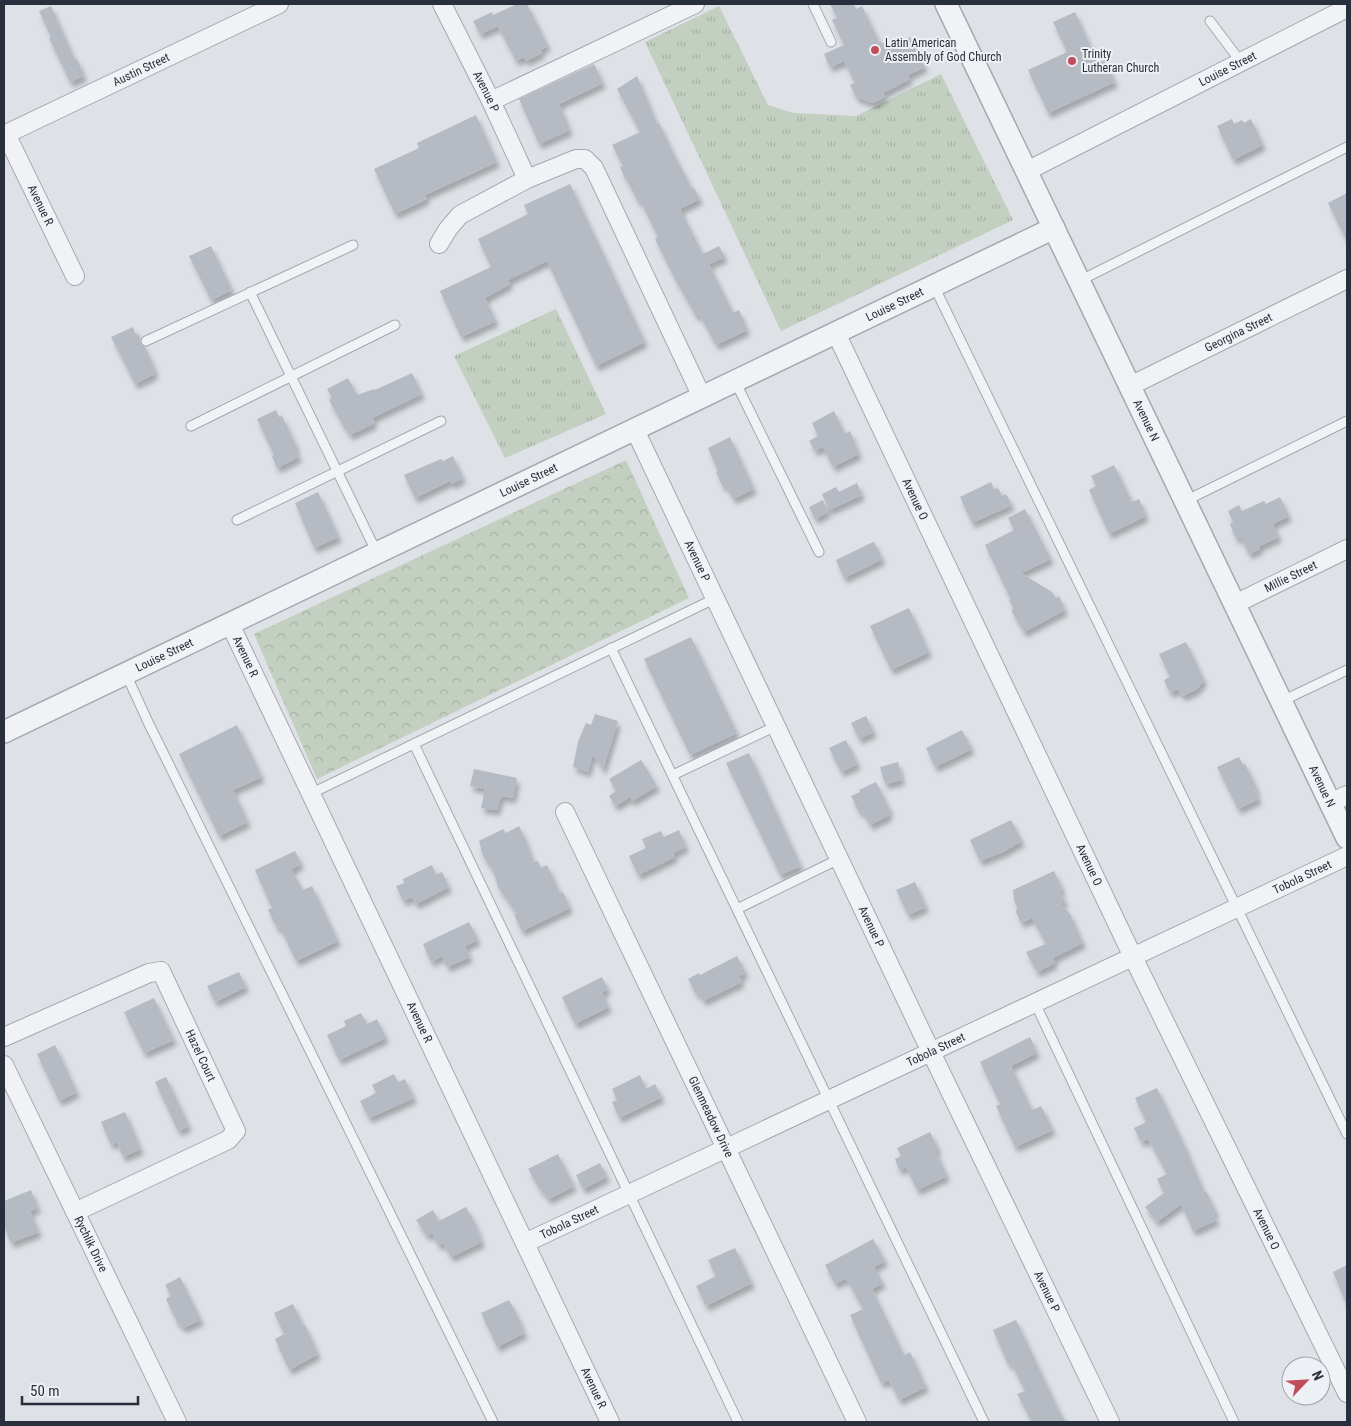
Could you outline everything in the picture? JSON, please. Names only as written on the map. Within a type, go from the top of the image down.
[{"type":"street","name":"Austin Street","points":[[5,135],[279,4]]},
{"type":"street","name":"Avenue P","points":[[442,4],[491,101],[527,179]]},
{"type":"street","points":[[491,101],[695,4]]},
{"type":"street","name":"Avenue N","points":[[946,4],[1282,701],[1339,799],[1347,838]]},
{"type":"street","name":"Louise Street","points":[[1026,171],[1347,8]]},
{"type":"street","name":"Avenue R","points":[[5,135],[75,276]]},
{"type":"street","points":[[439,244],[448,229],[460,215],[527,179],[576,159],[585,159],[594,168],[702,396]]},
{"type":"street","name":"Louise Street","points":[[4,732],[1054,228]]},
{"type":"street","name":"Georgina Street","points":[[1130,386],[1347,279]]},
{"type":"street","name":"Avenue O","points":[[836,333],[1134,957],[1347,1393]]},
{"type":"street","name":"Avenue P","points":[[635,430],[931,1052],[1110,1422]]},
{"type":"street","name":"Millie Street","points":[[1235,604],[1347,549]]},
{"type":"street","name":"Avenue R","points":[[230,624],[610,1422]]},
{"type":"street","name":"Glenmeadow Drive","points":[[565,812],[857,1422]]},
{"type":"street","name":"Tobola Street","points":[[525,1243],[1347,856]]},
{"type":"street","name":"Hazel Court","points":[[4,1036],[148,973],[161,971],[236,1131],[228,1140],[75,1212]]},
{"type":"street","name":"Rychlik Drive","points":[[4,1065],[177,1422]]},
{"type":"lane","points":[[813,4],[831,42]]},
{"type":"lane","points":[[1210,20],[1241,62]]},
{"type":"lane","points":[[1079,281],[1347,147]]},
{"type":"lane","points":[[146,341],[353,244]]},
{"type":"lane","points":[[934,286],[1347,1134]]},
{"type":"lane","points":[[250,292],[377,553]]},
{"type":"lane","points":[[191,426],[395,325]]},
{"type":"lane","points":[[735,380],[819,552]]},
{"type":"lane","points":[[237,520],[441,421]]},
{"type":"lane","points":[[1185,501],[1347,421]]},
{"type":"lane","points":[[310,794],[714,598]]},
{"type":"lane","points":[[611,648],[984,1422]]},
{"type":"lane","points":[[1282,701],[1347,670]]},
{"type":"lane","points":[[126,674],[493,1422]]},
{"type":"lane","points":[[673,775],[776,726]]},
{"type":"lane","points":[[414,744],[627,1194],[738,1422]]},
{"type":"lane","points":[[737,908],[839,859]]},
{"type":"lane","points":[[1035,1002],[1234,1422]]},
{"type":"green space","points":[[719,6],[768,105],[793,113],[856,116],[941,74],[1013,220],[781,331],[645,42]]},
{"type":"green space","points":[[556,309],[606,414],[505,458],[454,356]]},
{"type":"green space","points":[[626,460],[689,598],[317,779],[254,634]]},
{"type":"building","points":[[517,4],[527,4],[548,46],[540,50],[542,53],[526,61],[524,57],[516,61],[498,26],[480,34],[473,21],[492,12],[493,15]]},
{"type":"building","name":"Latin American Assembly of God Church","points":[[830,4],[854,4],[856,9],[862,6],[879,42],[892,46],[910,37],[925,67],[908,75],[910,79],[883,93],[885,97],[873,103],[856,97],[850,85],[855,83],[844,61],[830,67],[824,54],[844,45],[832,20],[837,18]]},
{"type":"building","points":[[51,6],[84,76],[70,82],[49,38],[51,37],[39,11]]},
{"type":"building","name":"Trinity Lutheran Church","points":[[1075,12],[1098,63],[1105,60],[1115,82],[1048,113],[1028,70],[1067,52],[1053,22]]},
{"type":"building","points":[[594,64],[603,83],[559,104],[570,130],[539,144],[519,99]]},
{"type":"building","points":[[637,76],[657,124],[659,123],[680,167],[700,199],[680,209],[703,254],[719,246],[725,257],[709,264],[733,313],[739,310],[747,330],[716,345],[699,314],[696,316],[676,281],[655,239],[658,237],[640,200],[638,202],[625,178],[620,167],[623,166],[612,145],[640,132],[617,89]]},
{"type":"building","points":[[476,115],[497,162],[425,195],[427,199],[395,214],[374,169],[419,148],[417,143]]},
{"type":"building","points":[[1232,119],[1234,124],[1242,120],[1244,123],[1251,119],[1263,145],[1233,160],[1217,126]]},
{"type":"building","points":[[570,184],[645,342],[596,366],[547,261],[508,280],[510,284],[485,298],[496,321],[461,337],[440,291],[491,267],[478,239],[528,214],[524,205]]},
{"type":"building","points":[[1347,193],[1347,242],[1328,203]]},
{"type":"building","points":[[211,246],[232,290],[211,300],[189,256]]},
{"type":"building","points":[[133,327],[136,335],[139,334],[141,344],[145,347],[155,374],[135,384],[111,337]]},
{"type":"building","points":[[412,373],[422,394],[372,418],[375,423],[350,435],[329,400],[332,398],[327,389],[348,378],[357,395],[375,390]]},
{"type":"building","points":[[276,410],[279,417],[282,416],[297,447],[295,448],[299,457],[277,468],[272,456],[274,455],[257,419]]},
{"type":"building","points":[[834,411],[845,434],[850,431],[859,454],[833,467],[823,447],[815,451],[809,441],[818,436],[812,423]]},
{"type":"building","points":[[730,437],[754,489],[733,499],[726,485],[723,487],[708,448]]},
{"type":"building","points":[[453,456],[463,478],[452,484],[450,481],[415,498],[404,475],[441,459],[443,461]]},
{"type":"building","points":[[1114,465],[1132,502],[1139,499],[1146,516],[1109,534],[1089,490],[1096,486],[1091,476]]},
{"type":"building","points":[[991,482],[994,489],[998,488],[1002,496],[1006,494],[1012,505],[972,523],[960,497]]},
{"type":"building","points":[[857,483],[862,495],[829,510],[822,494],[836,487],[839,492]]},
{"type":"building","points":[[318,492],[339,537],[314,548],[295,503]]},
{"type":"building","points":[[1280,497],[1289,516],[1273,524],[1279,537],[1259,546],[1260,549],[1249,554],[1240,537],[1236,539],[1230,524],[1233,522],[1228,511],[1239,505],[1242,511],[1264,501],[1266,504]]},
{"type":"building","points":[[823,500],[828,512],[815,519],[809,507]]},
{"type":"building","points":[[1025,509],[1051,559],[1021,573],[1052,592],[1056,598],[1059,596],[1065,610],[1024,632],[1012,612],[1013,607],[1009,600],[1011,600],[985,545],[1014,530],[1008,518]]},
{"type":"building","points":[[873,542],[882,558],[881,560],[844,578],[836,560]]},
{"type":"building","points":[[909,608],[929,652],[891,670],[870,626]]},
{"type":"building","points":[[691,637],[737,733],[690,755],[644,659]]},
{"type":"building","points":[[1186,642],[1204,680],[1197,689],[1183,696],[1177,689],[1171,693],[1167,687],[1164,680],[1170,677],[1159,654]]},
{"type":"building","points":[[595,714],[618,721],[603,770],[593,754],[588,772],[573,767],[578,742],[586,723],[591,725]]},
{"type":"building","points":[[866,716],[874,732],[859,739],[851,723]]},
{"type":"building","points":[[237,725],[262,777],[233,790],[248,822],[219,836],[179,754]]},
{"type":"building","points":[[962,730],[972,749],[935,767],[926,748]]},
{"type":"building","points":[[846,740],[858,764],[841,772],[829,748]]},
{"type":"building","points":[[749,753],[801,866],[780,875],[726,763]]},
{"type":"building","points":[[1239,757],[1243,765],[1245,764],[1257,789],[1255,790],[1259,799],[1238,809],[1217,767]]},
{"type":"building","points":[[641,760],[657,786],[632,801],[630,797],[615,806],[609,796],[616,791],[609,779]]},
{"type":"building","points":[[898,762],[902,780],[885,784],[880,767]]},
{"type":"building","points":[[474,769],[517,778],[513,798],[501,796],[497,810],[481,808],[485,789],[470,786]]},
{"type":"building","points":[[876,782],[890,810],[888,812],[890,815],[870,825],[862,811],[859,812],[851,796]]},
{"type":"building","points":[[1011,820],[1022,841],[1003,852],[980,861],[970,840]]},
{"type":"building","points":[[519,826],[533,862],[538,861],[541,868],[547,865],[560,893],[563,892],[570,908],[522,931],[514,915],[517,914],[498,887],[493,870],[483,856],[479,841],[503,829],[506,833]]},
{"type":"building","points":[[679,830],[686,847],[673,853],[675,857],[638,875],[629,856],[646,848],[642,839],[661,831],[664,837]]},
{"type":"building","points":[[295,851],[301,864],[291,870],[303,890],[312,886],[338,941],[296,961],[280,927],[277,928],[268,910],[272,908],[255,870]]},
{"type":"building","points":[[432,865],[436,875],[442,872],[449,887],[416,904],[412,897],[403,901],[396,886],[404,883],[403,879]]},
{"type":"building","points":[[1054,871],[1062,888],[1060,891],[1065,902],[1061,904],[1070,914],[1083,943],[1053,958],[1055,963],[1037,972],[1026,952],[1046,944],[1032,918],[1021,923],[1016,912],[1017,908],[1013,890]]},
{"type":"building","points":[[915,882],[926,907],[908,915],[896,890]]},
{"type":"building","points":[[469,922],[478,940],[465,946],[470,957],[447,967],[442,956],[431,962],[423,944]]},
{"type":"building","points":[[737,956],[746,973],[739,976],[742,982],[703,1001],[699,993],[696,994],[688,979]]},
{"type":"building","points":[[239,972],[246,987],[215,1002],[207,986]]},
{"type":"building","points":[[602,977],[608,989],[602,992],[609,1007],[575,1024],[562,997]]},
{"type":"building","points":[[154,998],[174,1040],[144,1053],[124,1012]]},
{"type":"building","points":[[361,1013],[367,1024],[377,1019],[386,1038],[339,1060],[327,1035],[346,1026],[344,1021]]},
{"type":"building","points":[[1030,1037],[1037,1053],[1011,1066],[1032,1110],[1041,1106],[1053,1130],[1015,1147],[996,1106],[1000,1104],[980,1062]]},
{"type":"building","points":[[55,1045],[77,1092],[59,1101],[37,1054]]},
{"type":"building","points":[[394,1074],[398,1082],[405,1079],[414,1098],[369,1118],[360,1101],[376,1093],[372,1085]]},
{"type":"building","points":[[640,1075],[646,1089],[655,1084],[662,1097],[619,1118],[612,1102],[617,1100],[612,1089]]},
{"type":"building","points":[[166,1077],[189,1126],[178,1131],[155,1082]]},
{"type":"building","points":[[1157,1088],[1204,1192],[1206,1191],[1216,1212],[1213,1214],[1217,1220],[1193,1231],[1181,1204],[1157,1222],[1145,1207],[1164,1193],[1157,1179],[1167,1174],[1148,1139],[1141,1142],[1134,1128],[1146,1122],[1135,1098]]},
{"type":"building","points":[[125,1112],[141,1149],[123,1157],[117,1142],[111,1145],[101,1122]]},
{"type":"building","points":[[930,1132],[938,1148],[936,1152],[947,1176],[917,1190],[906,1167],[899,1170],[895,1159],[901,1156],[897,1148]]},
{"type":"building","points":[[558,1154],[574,1186],[549,1199],[539,1188],[528,1169]]},
{"type":"building","points":[[600,1163],[607,1177],[583,1189],[576,1175]]},
{"type":"building","points":[[31,1190],[38,1208],[30,1211],[39,1232],[11,1243],[4,1226],[4,1201]]},
{"type":"building","points":[[466,1207],[475,1223],[482,1242],[451,1257],[443,1243],[438,1245],[432,1233],[427,1236],[416,1220],[433,1210],[439,1221]]},
{"type":"building","points":[[873,1239],[885,1261],[874,1267],[883,1283],[872,1289],[904,1355],[910,1352],[926,1387],[899,1400],[889,1380],[881,1383],[850,1315],[863,1309],[846,1278],[835,1284],[825,1265]]},
{"type":"building","points":[[735,1248],[752,1283],[706,1306],[696,1286],[716,1276],[708,1260]]},
{"type":"building","points":[[1347,1265],[1347,1306],[1333,1272]]},
{"type":"building","points":[[180,1277],[201,1320],[183,1328],[180,1323],[178,1324],[166,1299],[171,1296],[165,1285]]},
{"type":"building","points":[[509,1300],[525,1333],[497,1347],[481,1313]]},
{"type":"building","points":[[293,1304],[318,1354],[289,1370],[275,1339],[284,1334],[274,1313]]},
{"type":"building","points":[[1016,1320],[1066,1422],[1032,1422],[1017,1394],[1025,1391],[1011,1363],[1008,1364],[993,1330]]},
{"type":"place","name":"Latin American Assembly of God Church","points":[[875,50]]},
{"type":"place","name":"Trinity Lutheran Church","points":[[1072,61]]}]
